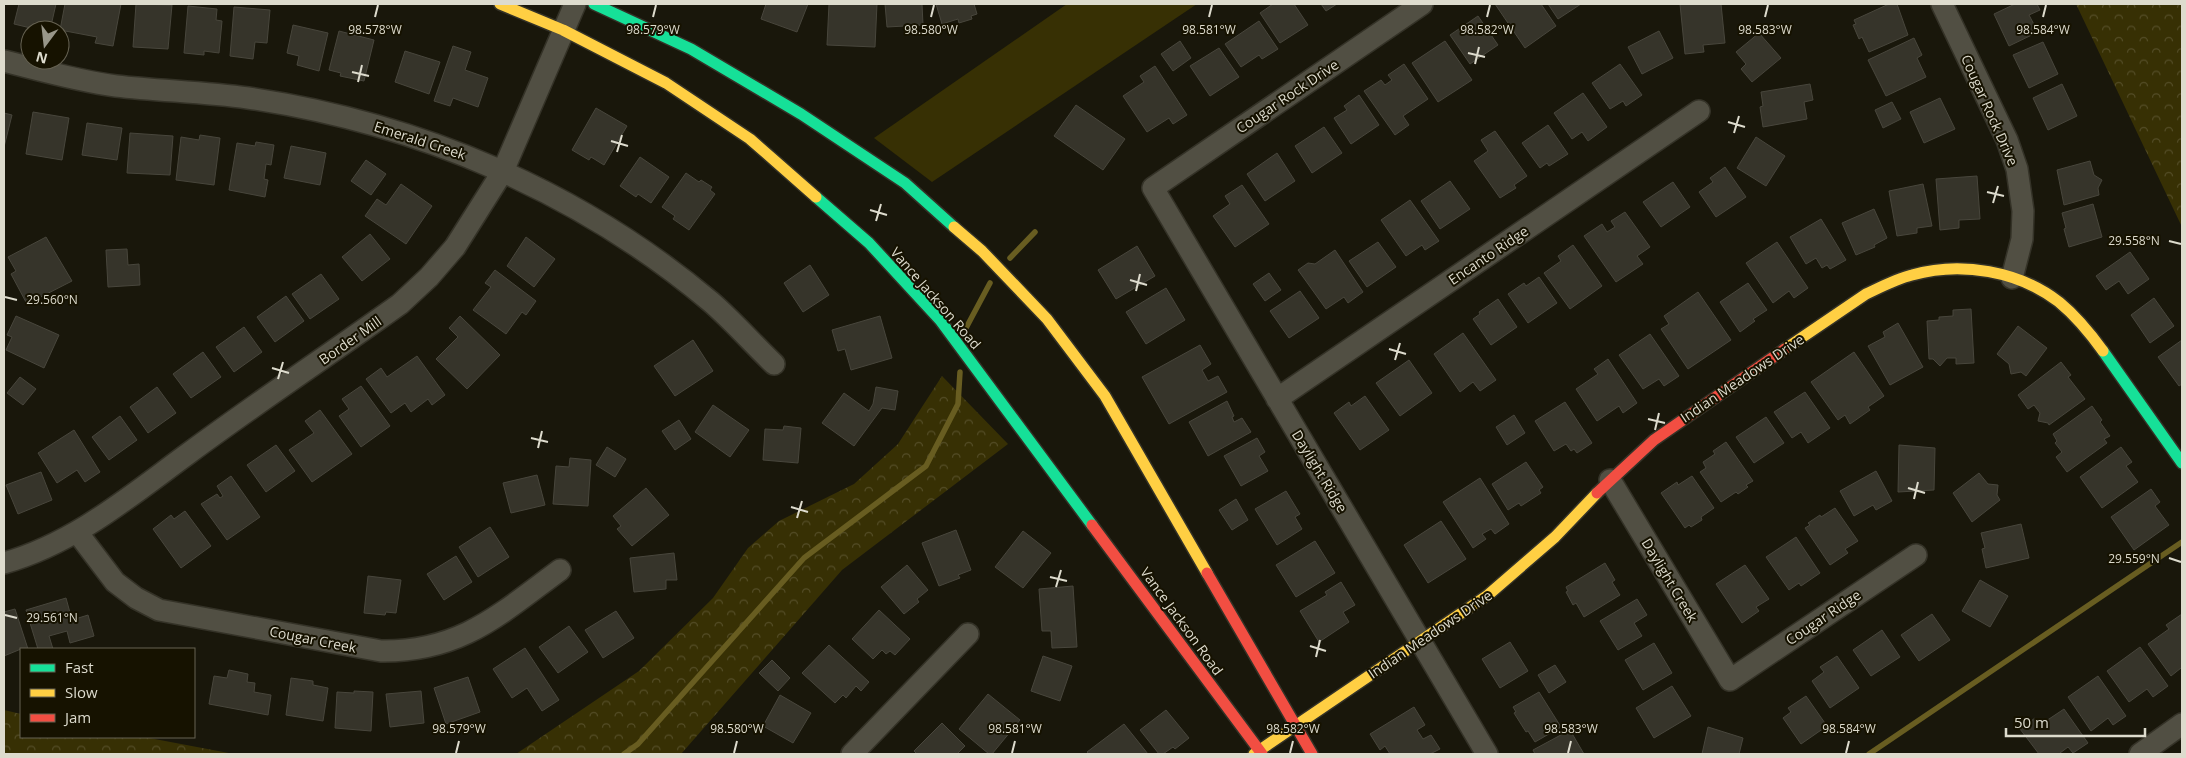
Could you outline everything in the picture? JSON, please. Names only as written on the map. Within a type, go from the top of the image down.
[{"type":"main road","name":"Vance Jackson Road","points":[[500,4],[526,12],[666,82],[750,140],[869,244],[940,320],[1258,753]]},
{"type":"main road","points":[[594,4],[691,49],[801,114],[905,183],[982,251],[1047,319],[1105,396],[1312,754]]},
{"type":"main road","name":"Indian Meadows Drive","points":[[1258,753],[1488,596],[1555,537],[1610,480],[1654,440],[1682,419],[1866,294],[1891,282],[1919,273],[1967,269],[2012,278],[2038,289],[2057,302],[2092,336],[2182,463]]},
{"type":"street","name":"Border Mill","points":[[4,563],[56,544],[121,504],[189,453],[400,304],[429,277],[455,247],[503,171],[575,4]]},
{"type":"street","name":"Cougar Rock Drive","points":[[1153,188],[1422,4]]},
{"type":"street","name":"Cougar Rock Drive","points":[[1942,4],[2007,140],[2016,169],[2023,211],[2022,230],[2012,278]]},
{"type":"street","name":"Emerald Creek","points":[[4,61],[114,86],[247,98],[335,114],[471,156],[574,206],[648,253],[712,302],[774,364]]},
{"type":"street","name":"Encanto Ridge","points":[[1277,399],[1699,111]]},
{"type":"street","name":"Daylight Ridge","points":[[1153,188],[1488,754]]},
{"type":"street","name":"Daylight Creek","points":[[1610,480],[1730,680]]},
{"type":"street","name":"Cougar Creek","points":[[77,532],[115,582],[136,598],[159,610],[381,651],[417,650],[451,642],[490,622],[560,570]]},
{"type":"street","name":"Cougar Ridge","points":[[1730,680],[1916,555]]},
{"type":"street","points":[[852,754],[968,634]]},
{"type":"street","points":[[2140,754],[2182,724]]},
{"type":"green space","points":[[1067,4],[1197,4],[932,182],[874,138]]},
{"type":"green space","points":[[2076,4],[2182,4],[2182,227]]},
{"type":"green space","points":[[942,376],[1008,444],[842,570],[681,754],[516,754],[639,671],[713,598],[748,548],[779,521],[854,484],[898,444]]},
{"type":"green space","points":[[4,710],[20,714],[20,738],[149,738],[234,754],[4,754]]},
{"type":"building","points":[[19,4],[56,4],[52,20],[20,20],[20,25],[14,24]]},
{"type":"building","points":[[65,4],[121,4],[113,46],[95,43],[97,37],[70,32],[70,20],[62,20]]},
{"type":"building","points":[[136,4],[172,5],[168,49],[133,47]]},
{"type":"building","points":[[766,4],[808,4],[797,32],[761,19]]},
{"type":"building","points":[[829,4],[877,4],[875,47],[827,45]]},
{"type":"building","points":[[885,4],[922,4],[923,25],[887,27]]},
{"type":"building","points":[[936,4],[974,4],[977,14],[971,16],[972,19],[959,23],[958,19],[942,24]]},
{"type":"building","points":[[1273,4],[1294,4],[1308,25],[1280,43],[1260,13]]},
{"type":"building","points":[[1321,4],[1337,4],[1326,11]]},
{"type":"building","points":[[1495,4],[1541,4],[1556,26],[1525,48]]},
{"type":"building","points":[[1548,4],[1581,4],[1558,19]]},
{"type":"building","points":[[1680,4],[1721,4],[1725,43],[1703,45],[1704,52],[1685,54]]},
{"type":"building","points":[[1889,4],[1897,4],[1908,35],[1869,52],[1862,37],[1859,39],[1853,25],[1856,24],[1854,20]]},
{"type":"building","points":[[2015,4],[2037,4],[2040,10],[2029,15],[2038,32],[2009,46],[1994,14]]},
{"type":"building","points":[[188,6],[217,9],[216,20],[222,21],[219,53],[204,51],[204,55],[184,53]]},
{"type":"building","points":[[234,7],[270,10],[267,43],[255,42],[253,59],[230,56]]},
{"type":"building","points":[[1478,16],[1498,45],[1470,64],[1450,35]]},
{"type":"building","points":[[1259,21],[1278,49],[1262,59],[1259,55],[1241,67],[1225,44]]},
{"type":"building","points":[[293,25],[328,33],[319,71],[297,65],[299,56],[287,53]]},
{"type":"building","points":[[339,31],[374,40],[364,81],[340,76],[341,73],[329,70]]},
{"type":"building","points":[[1659,31],[1673,58],[1642,74],[1628,47]]},
{"type":"building","points":[[1759,33],[1781,58],[1752,82],[1741,69],[1746,64],[1736,52]]},
{"type":"building","points":[[1914,38],[1922,55],[1917,58],[1926,77],[1886,96],[1868,60]]},
{"type":"building","points":[[1180,41],[1191,58],[1173,71],[1161,54]]},
{"type":"building","points":[[1445,41],[1472,80],[1438,102],[1412,63]]},
{"type":"building","points":[[2043,42],[2058,74],[2029,88],[2013,55]]},
{"type":"building","points":[[453,46],[471,52],[465,70],[488,78],[478,107],[453,98],[450,106],[434,101]]},
{"type":"building","points":[[1219,48],[1239,77],[1210,96],[1190,66]]},
{"type":"building","points":[[405,51],[440,62],[429,94],[395,82]]},
{"type":"building","points":[[1404,64],[1428,99],[1403,116],[1409,125],[1395,135],[1364,91],[1381,80],[1385,85],[1392,80],[1388,75]]},
{"type":"building","points":[[1620,64],[1642,95],[1626,106],[1623,101],[1610,109],[1592,83]]},
{"type":"building","points":[[1155,66],[1187,115],[1173,124],[1169,118],[1147,132],[1123,96],[1144,82],[1140,76]]},
{"type":"building","points":[[1810,84],[1813,100],[1804,102],[1807,119],[1763,127],[1760,107],[1763,106],[1761,92]]},
{"type":"building","points":[[2062,84],[2077,116],[2048,130],[2033,98]]},
{"type":"building","points":[[1583,93],[1607,127],[1588,141],[1582,132],[1572,139],[1554,113]]},
{"type":"building","points":[[1359,95],[1379,125],[1351,144],[1334,118],[1347,110],[1344,106]]},
{"type":"building","points":[[1940,98],[1955,129],[1924,143],[1910,112]]},
{"type":"building","points":[[1892,102],[1901,119],[1883,128],[1875,110]]},
{"type":"building","points":[[1076,105],[1125,139],[1103,170],[1054,136]]},
{"type":"building","points":[[596,108],[627,126],[604,165],[591,157],[589,160],[572,150]]},
{"type":"building","points":[[33,112],[69,118],[62,160],[26,154]]},
{"type":"building","points":[[4,113],[12,115],[4,147]]},
{"type":"building","points":[[87,123],[122,128],[117,160],[82,155]]},
{"type":"building","points":[[1548,125],[1568,154],[1549,166],[1547,163],[1540,168],[1522,143]]},
{"type":"building","points":[[1324,127],[1342,153],[1312,173],[1295,146]]},
{"type":"building","points":[[1495,131],[1527,176],[1514,185],[1516,188],[1500,198],[1474,161],[1488,151],[1481,140]]},
{"type":"building","points":[[130,133],[173,136],[170,175],[127,173]]},
{"type":"building","points":[[200,135],[220,138],[214,185],[176,180],[181,137],[199,140]]},
{"type":"building","points":[[1756,137],[1785,156],[1766,186],[1737,168]]},
{"type":"building","points":[[256,142],[274,145],[271,165],[266,164],[264,179],[268,180],[265,197],[229,190],[237,143],[255,146]]},
{"type":"building","points":[[291,146],[326,153],[320,185],[284,178]]},
{"type":"building","points":[[1277,153],[1295,181],[1265,201],[1247,174]]},
{"type":"building","points":[[640,157],[669,177],[651,203],[638,194],[636,197],[620,186]]},
{"type":"building","points":[[366,160],[386,174],[371,195],[351,181]]},
{"type":"building","points":[[2090,161],[2094,175],[2102,180],[2098,188],[2099,195],[2064,205],[2057,170]]},
{"type":"building","points":[[1725,167],[1746,197],[1716,217],[1699,192],[1713,182],[1710,178]]},
{"type":"building","points":[[686,173],[699,182],[701,180],[712,187],[710,190],[715,194],[689,230],[673,219],[675,216],[662,207]]},
{"type":"building","points":[[1977,176],[1980,219],[1959,220],[1959,228],[1940,230],[1936,179]]},
{"type":"building","points":[[1450,181],[1470,209],[1440,229],[1421,201]]},
{"type":"building","points":[[1673,182],[1690,207],[1661,227],[1643,202]]},
{"type":"building","points":[[401,184],[432,206],[406,244],[365,216],[377,199],[386,205]]},
{"type":"building","points":[[1923,184],[1932,226],[1917,228],[1917,233],[1897,236],[1889,191]]},
{"type":"building","points":[[1242,185],[1269,224],[1235,247],[1213,216],[1230,204],[1225,196]]},
{"type":"building","points":[[1410,200],[1439,241],[1425,250],[1422,245],[1406,256],[1381,220]]},
{"type":"building","points":[[2093,204],[2102,237],[2069,247],[2062,213]]},
{"type":"building","points":[[1874,209],[1887,238],[1874,245],[1875,247],[1856,255],[1842,223]]},
{"type":"building","points":[[1625,212],[1650,247],[1637,256],[1643,264],[1616,282],[1584,236],[1602,224],[1607,232],[1615,227],[1611,221]]},
{"type":"building","points":[[1821,219],[1846,260],[1830,269],[1827,265],[1822,268],[1816,258],[1806,264],[1790,237]]},
{"type":"building","points":[[370,234],[390,259],[362,281],[342,257]]},
{"type":"building","points":[[46,237],[72,281],[27,304],[11,274],[16,271],[8,257]]},
{"type":"building","points":[[526,237],[555,259],[534,287],[507,266]]},
{"type":"building","points":[[1378,242],[1396,267],[1367,287],[1349,261]]},
{"type":"building","points":[[1777,242],[1808,288],[1794,298],[1789,291],[1773,303],[1746,263]]},
{"type":"building","points":[[1573,245],[1602,286],[1570,309],[1544,273],[1561,261],[1558,256]]},
{"type":"building","points":[[1137,246],[1155,276],[1116,299],[1098,270]]},
{"type":"building","points":[[127,249],[128,265],[139,264],[140,285],[108,287],[106,250]]},
{"type":"building","points":[[1335,250],[1363,292],[1348,303],[1344,297],[1326,309],[1298,270],[1308,263],[1315,264]]},
{"type":"building","points":[[2130,252],[2149,279],[2128,294],[2119,281],[2106,290],[2096,276]]},
{"type":"building","points":[[810,265],[829,295],[803,312],[784,283]]},
{"type":"building","points":[[495,270],[536,301],[526,315],[522,312],[506,334],[473,310],[491,287],[485,283]]},
{"type":"building","points":[[1269,273],[1281,290],[1265,301],[1253,284]]},
{"type":"building","points":[[321,274],[339,299],[310,319],[292,294]]},
{"type":"building","points":[[1539,277],[1557,303],[1528,323],[1508,294],[1524,283],[1526,286]]},
{"type":"building","points":[[1748,283],[1767,310],[1753,319],[1755,321],[1740,332],[1720,302]]},
{"type":"building","points":[[1166,288],[1185,320],[1146,344],[1126,312]]},
{"type":"building","points":[[1300,291],[1319,318],[1289,338],[1270,311]]},
{"type":"building","points":[[1698,292],[1731,340],[1688,369],[1661,329],[1669,324],[1664,316]]},
{"type":"building","points":[[286,296],[304,321],[275,342],[257,317]]},
{"type":"building","points":[[2154,298],[2174,326],[2150,343],[2131,315]]},
{"type":"building","points":[[1498,299],[1517,327],[1491,345],[1473,319],[1480,314],[1479,312]]},
{"type":"building","points":[[1971,309],[1974,363],[1956,364],[1956,358],[1947,358],[1940,366],[1933,359],[1929,359],[1927,321],[1939,320],[1939,317],[1953,316],[1953,310]]},
{"type":"building","points":[[16,316],[59,335],[44,368],[6,350],[12,337],[7,335]]},
{"type":"building","points":[[460,316],[500,355],[467,389],[436,359],[458,337],[449,328]]},
{"type":"building","points":[[880,316],[892,358],[851,370],[845,349],[838,351],[832,330]]},
{"type":"building","points":[[1898,323],[1923,367],[1890,385],[1868,346],[1885,337],[1883,332]]},
{"type":"building","points":[[2018,326],[2047,348],[2026,376],[2021,372],[2011,374],[2009,364],[1997,354]]},
{"type":"building","points":[[244,327],[262,352],[234,372],[216,347]]},
{"type":"building","points":[[1463,333],[1496,380],[1480,391],[1473,382],[1460,392],[1434,354]]},
{"type":"building","points":[[1650,334],[1679,376],[1664,386],[1659,379],[1643,389],[1619,355]]},
{"type":"building","points":[[693,340],[713,371],[675,396],[654,366]]},
{"type":"building","points":[[2182,340],[2182,384],[2179,386],[2158,357]]},
{"type":"building","points":[[1200,345],[1211,364],[1202,370],[1208,381],[1218,376],[1227,392],[1169,424],[1142,377]]},
{"type":"building","points":[[203,352],[221,377],[191,398],[173,374]]},
{"type":"building","points":[[1854,352],[1884,396],[1868,407],[1870,410],[1850,424],[1845,415],[1838,420],[1811,382]]},
{"type":"building","points":[[417,356],[445,395],[432,405],[428,399],[411,412],[405,403],[391,413],[366,379],[381,368],[387,377]]},
{"type":"building","points":[[1608,359],[1637,403],[1623,413],[1619,406],[1597,421],[1576,389],[1598,374],[1594,369]]},
{"type":"building","points":[[1409,360],[1432,393],[1400,416],[1376,383]]},
{"type":"building","points":[[2061,362],[2071,375],[2068,377],[2085,399],[2049,425],[2048,423],[2038,421],[2040,413],[2034,405],[2028,409],[2018,395]]},
{"type":"building","points":[[20,377],[36,389],[23,405],[7,393]]},
{"type":"building","points":[[361,386],[390,426],[361,447],[339,416],[349,409],[342,399]]},
{"type":"building","points":[[157,387],[176,413],[148,433],[130,407]]},
{"type":"building","points":[[876,387],[898,391],[895,410],[882,408],[854,446],[822,423],[844,393],[869,411],[873,404]]},
{"type":"building","points":[[1805,392],[1830,428],[1808,443],[1801,432],[1792,438],[1774,412]]},
{"type":"building","points":[[1365,396],[1389,430],[1360,450],[1334,413],[1349,402],[1351,406]]},
{"type":"building","points":[[1227,401],[1234,416],[1232,417],[1234,422],[1242,418],[1251,432],[1208,456],[1189,422]]},
{"type":"building","points":[[1565,402],[1592,443],[1577,453],[1574,449],[1571,451],[1566,444],[1554,451],[1535,421]]},
{"type":"building","points":[[713,405],[749,430],[730,457],[695,432]]},
{"type":"building","points":[[2092,406],[2110,436],[2104,439],[2107,443],[2067,472],[2056,457],[2062,452],[2055,443],[2057,441],[2053,434]]},
{"type":"building","points":[[320,410],[352,454],[312,482],[289,450],[314,433],[305,421]]},
{"type":"building","points":[[1514,415],[1525,433],[1507,445],[1496,427]]},
{"type":"building","points":[[120,416],[137,440],[109,460],[92,437]]},
{"type":"building","points":[[1766,417],[1784,443],[1754,463],[1736,437]]},
{"type":"building","points":[[679,420],[691,439],[675,450],[662,431]]},
{"type":"building","points":[[784,426],[801,428],[798,463],[763,460],[765,429],[783,430]]},
{"type":"building","points":[[74,430],[100,472],[85,482],[77,470],[57,483],[38,453]]},
{"type":"building","points":[[1257,438],[1265,452],[1259,456],[1268,471],[1241,486],[1224,456]]},
{"type":"building","points":[[1726,442],[1753,481],[1746,485],[1748,487],[1738,494],[1736,492],[1721,502],[1700,472],[1706,468],[1703,462],[1715,454],[1713,451]]},
{"type":"building","points":[[276,445],[295,471],[266,492],[247,465]]},
{"type":"building","points":[[1899,445],[1935,448],[1934,490],[1898,492]]},
{"type":"building","points":[[607,447],[626,459],[615,477],[596,465]]},
{"type":"building","points":[[2121,447],[2132,462],[2126,466],[2138,482],[2102,508],[2080,477]]},
{"type":"building","points":[[570,458],[591,460],[588,506],[553,504],[556,466],[569,467]]},
{"type":"building","points":[[1526,462],[1543,487],[1539,490],[1541,493],[1521,506],[1519,503],[1508,510],[1492,484]]},
{"type":"building","points":[[1876,471],[1892,501],[1876,510],[1873,505],[1854,516],[1840,491]]},
{"type":"building","points":[[41,472],[52,500],[18,514],[6,485]]},
{"type":"building","points":[[1979,473],[1988,484],[1998,485],[1997,495],[2000,500],[1972,522],[1953,493]]},
{"type":"building","points":[[537,475],[545,505],[511,513],[503,483]]},
{"type":"building","points":[[231,476],[260,517],[227,540],[201,504],[217,494],[220,498],[223,496],[217,486]]},
{"type":"building","points":[[1692,476],[1714,508],[1701,517],[1702,520],[1691,527],[1689,525],[1685,528],[1661,493],[1677,482],[1678,485]]},
{"type":"building","points":[[1480,478],[1509,524],[1495,534],[1491,529],[1482,534],[1486,539],[1473,548],[1443,502]]},
{"type":"building","points":[[646,488],[669,515],[632,546],[617,529],[621,526],[613,516]]},
{"type":"building","points":[[2151,489],[2160,502],[2155,506],[2169,525],[2134,550],[2111,517]]},
{"type":"building","points":[[1286,491],[1300,514],[1295,517],[1302,529],[1277,545],[1255,509]]},
{"type":"building","points":[[1236,499],[1248,520],[1232,530],[1219,510]]},
{"type":"building","points":[[1835,508],[1858,541],[1845,549],[1848,553],[1830,565],[1805,528],[1810,525],[1808,523],[1820,515],[1821,517]]},
{"type":"building","points":[[185,511],[211,546],[181,568],[153,529],[171,515],[174,519]]},
{"type":"building","points":[[1441,521],[1466,559],[1428,583],[1404,545]]},
{"type":"building","points":[[2021,524],[2029,558],[1986,568],[1982,549],[1985,548],[1981,533]]},
{"type":"building","points":[[490,527],[509,557],[478,577],[459,547]]},
{"type":"building","points":[[956,530],[971,570],[958,575],[960,578],[939,586],[922,543]]},
{"type":"building","points":[[1023,531],[1051,553],[1023,588],[995,567]]},
{"type":"building","points":[[1796,537],[1820,573],[1801,586],[1799,583],[1789,590],[1766,557]]},
{"type":"building","points":[[1315,541],[1335,573],[1296,597],[1276,565]]},
{"type":"building","points":[[674,553],[677,580],[666,580],[666,589],[634,592],[630,558]]},
{"type":"building","points":[[456,556],[472,582],[444,600],[427,574]]},
{"type":"building","points":[[1605,563],[1615,580],[1612,582],[1620,595],[1584,617],[1576,603],[1573,605],[1566,592],[1568,591],[1566,587]]},
{"type":"building","points":[[907,565],[928,590],[917,599],[919,602],[904,614],[881,587]]},
{"type":"building","points":[[1745,565],[1769,599],[1756,607],[1759,611],[1742,623],[1716,584]]},
{"type":"building","points":[[368,576],[401,580],[396,613],[386,612],[385,615],[364,613]]},
{"type":"building","points":[[1980,580],[2008,596],[1990,627],[1962,611]]},
{"type":"building","points":[[1341,582],[1355,605],[1343,612],[1349,622],[1319,642],[1300,611],[1327,595],[1325,592]]},
{"type":"building","points":[[1073,586],[1077,647],[1052,648],[1051,631],[1042,631],[1039,589]]},
{"type":"building","points":[[66,598],[72,620],[88,615],[94,636],[70,643],[67,631],[49,636],[53,648],[38,648],[26,610]]},
{"type":"building","points":[[1637,599],[1647,615],[1634,623],[1642,636],[1618,650],[1600,621]]},
{"type":"building","points":[[15,609],[28,648],[20,648],[4,656],[4,612]]},
{"type":"building","points":[[879,610],[910,639],[895,655],[890,651],[886,654],[882,650],[873,659],[852,639]]},
{"type":"building","points":[[616,611],[634,638],[603,658],[585,630]]},
{"type":"building","points":[[1932,614],[1950,640],[1919,661],[1901,635]]},
{"type":"building","points":[[2182,614],[2182,671],[2181,668],[2171,676],[2148,644],[2169,629],[2166,625]]},
{"type":"building","points":[[569,626],[588,652],[558,673],[539,647]]},
{"type":"building","points":[[1882,630],[1900,657],[1871,676],[1853,650]]},
{"type":"building","points":[[1510,642],[1528,671],[1500,688],[1482,659]]},
{"type":"building","points":[[1654,643],[1672,673],[1643,690],[1625,660]]},
{"type":"building","points":[[829,645],[869,682],[861,691],[856,686],[846,698],[843,695],[835,703],[802,673]]},
{"type":"building","points":[[2140,647],[2168,686],[2153,697],[2147,689],[2129,702],[2107,671]]},
{"type":"building","points":[[525,648],[559,700],[542,711],[527,688],[512,698],[493,669]]},
{"type":"building","points":[[1043,656],[1072,666],[1060,701],[1031,691]]},
{"type":"building","points":[[1837,656],[1859,688],[1830,708],[1812,681],[1824,672],[1820,667]]},
{"type":"building","points":[[772,660],[790,678],[778,691],[759,673]]},
{"type":"building","points":[[1555,665],[1566,682],[1549,693],[1538,675]]},
{"type":"building","points":[[229,670],[248,674],[247,682],[255,683],[254,692],[271,695],[268,715],[209,704],[214,676],[227,678]]},
{"type":"building","points":[[2098,676],[2126,716],[2113,725],[2108,718],[2091,731],[2068,697]]},
{"type":"building","points":[[468,677],[480,712],[446,724],[434,688]]},
{"type":"building","points":[[291,678],[313,681],[313,685],[328,688],[323,721],[286,715]]},
{"type":"building","points":[[1672,686],[1691,716],[1654,738],[1636,708]]},
{"type":"building","points":[[354,691],[373,692],[371,731],[335,728],[337,692],[354,693]]},
{"type":"building","points":[[421,691],[424,723],[390,727],[386,694]]},
{"type":"building","points":[[1539,692],[1561,727],[1535,742],[1514,713],[1516,712],[1513,707]]},
{"type":"building","points":[[988,694],[1020,720],[992,754],[989,754],[959,729]]},
{"type":"building","points":[[780,695],[811,713],[793,743],[763,726]]},
{"type":"building","points":[[1806,696],[1827,726],[1801,744],[1783,718],[1791,712],[1788,708]]},
{"type":"building","points":[[1414,707],[1425,725],[1417,730],[1423,739],[1431,735],[1440,749],[1430,754],[1390,754],[1385,746],[1380,750],[1370,734]]},
{"type":"building","points":[[2064,709],[2088,743],[2073,753],[2068,747],[2060,753],[2062,754],[2039,754],[2020,729],[2035,718],[2040,725]]},
{"type":"building","points":[[1166,710],[1189,738],[1175,749],[1173,747],[1163,754],[1159,754],[1140,730]]},
{"type":"building","points":[[942,723],[965,746],[957,754],[917,754],[914,751]]},
{"type":"building","points":[[1124,724],[1148,754],[1089,754],[1087,752]]},
{"type":"building","points":[[1708,727],[1743,738],[1739,754],[1702,754]]},
{"type":"building","points":[[1570,730],[1584,754],[1535,754],[1533,750]]},
{"type":"waterway","points":[[1010,258],[1035,232]]},
{"type":"waterway","points":[[966,328],[990,283]]},
{"type":"waterway","points":[[624,754],[638,744],[804,558],[926,466],[958,404],[960,372]]},
{"type":"waterway","points":[[1869,754],[2182,542]]},
{"type":"traffic: fast","points":[[594,4],[691,49],[801,114],[905,183],[954,227]]},
{"type":"traffic: fast","points":[[816,197],[869,243],[940,320],[1092,525]]},
{"type":"traffic: fast","points":[[2103,351],[2182,463]]},
{"type":"traffic: slow","points":[[500,4],[563,30],[666,83],[750,139],[816,197]]},
{"type":"traffic: slow","points":[[954,227],[982,251],[1047,319],[1105,396],[1207,573]]},
{"type":"traffic: slow","points":[[1785,349],[1866,294],[1889,283],[1931,271],[1969,269],[2008,276],[2043,291],[2071,313],[2103,351]]},
{"type":"traffic: slow","points":[[1254,754],[1488,595],[1555,537],[1597,493]]},
{"type":"traffic: jam","points":[[1597,493],[1654,440],[1785,349]]},
{"type":"traffic: jam","points":[[1092,525],[1262,754]]},
{"type":"traffic: jam","points":[[1207,573],[1312,754]]}]
